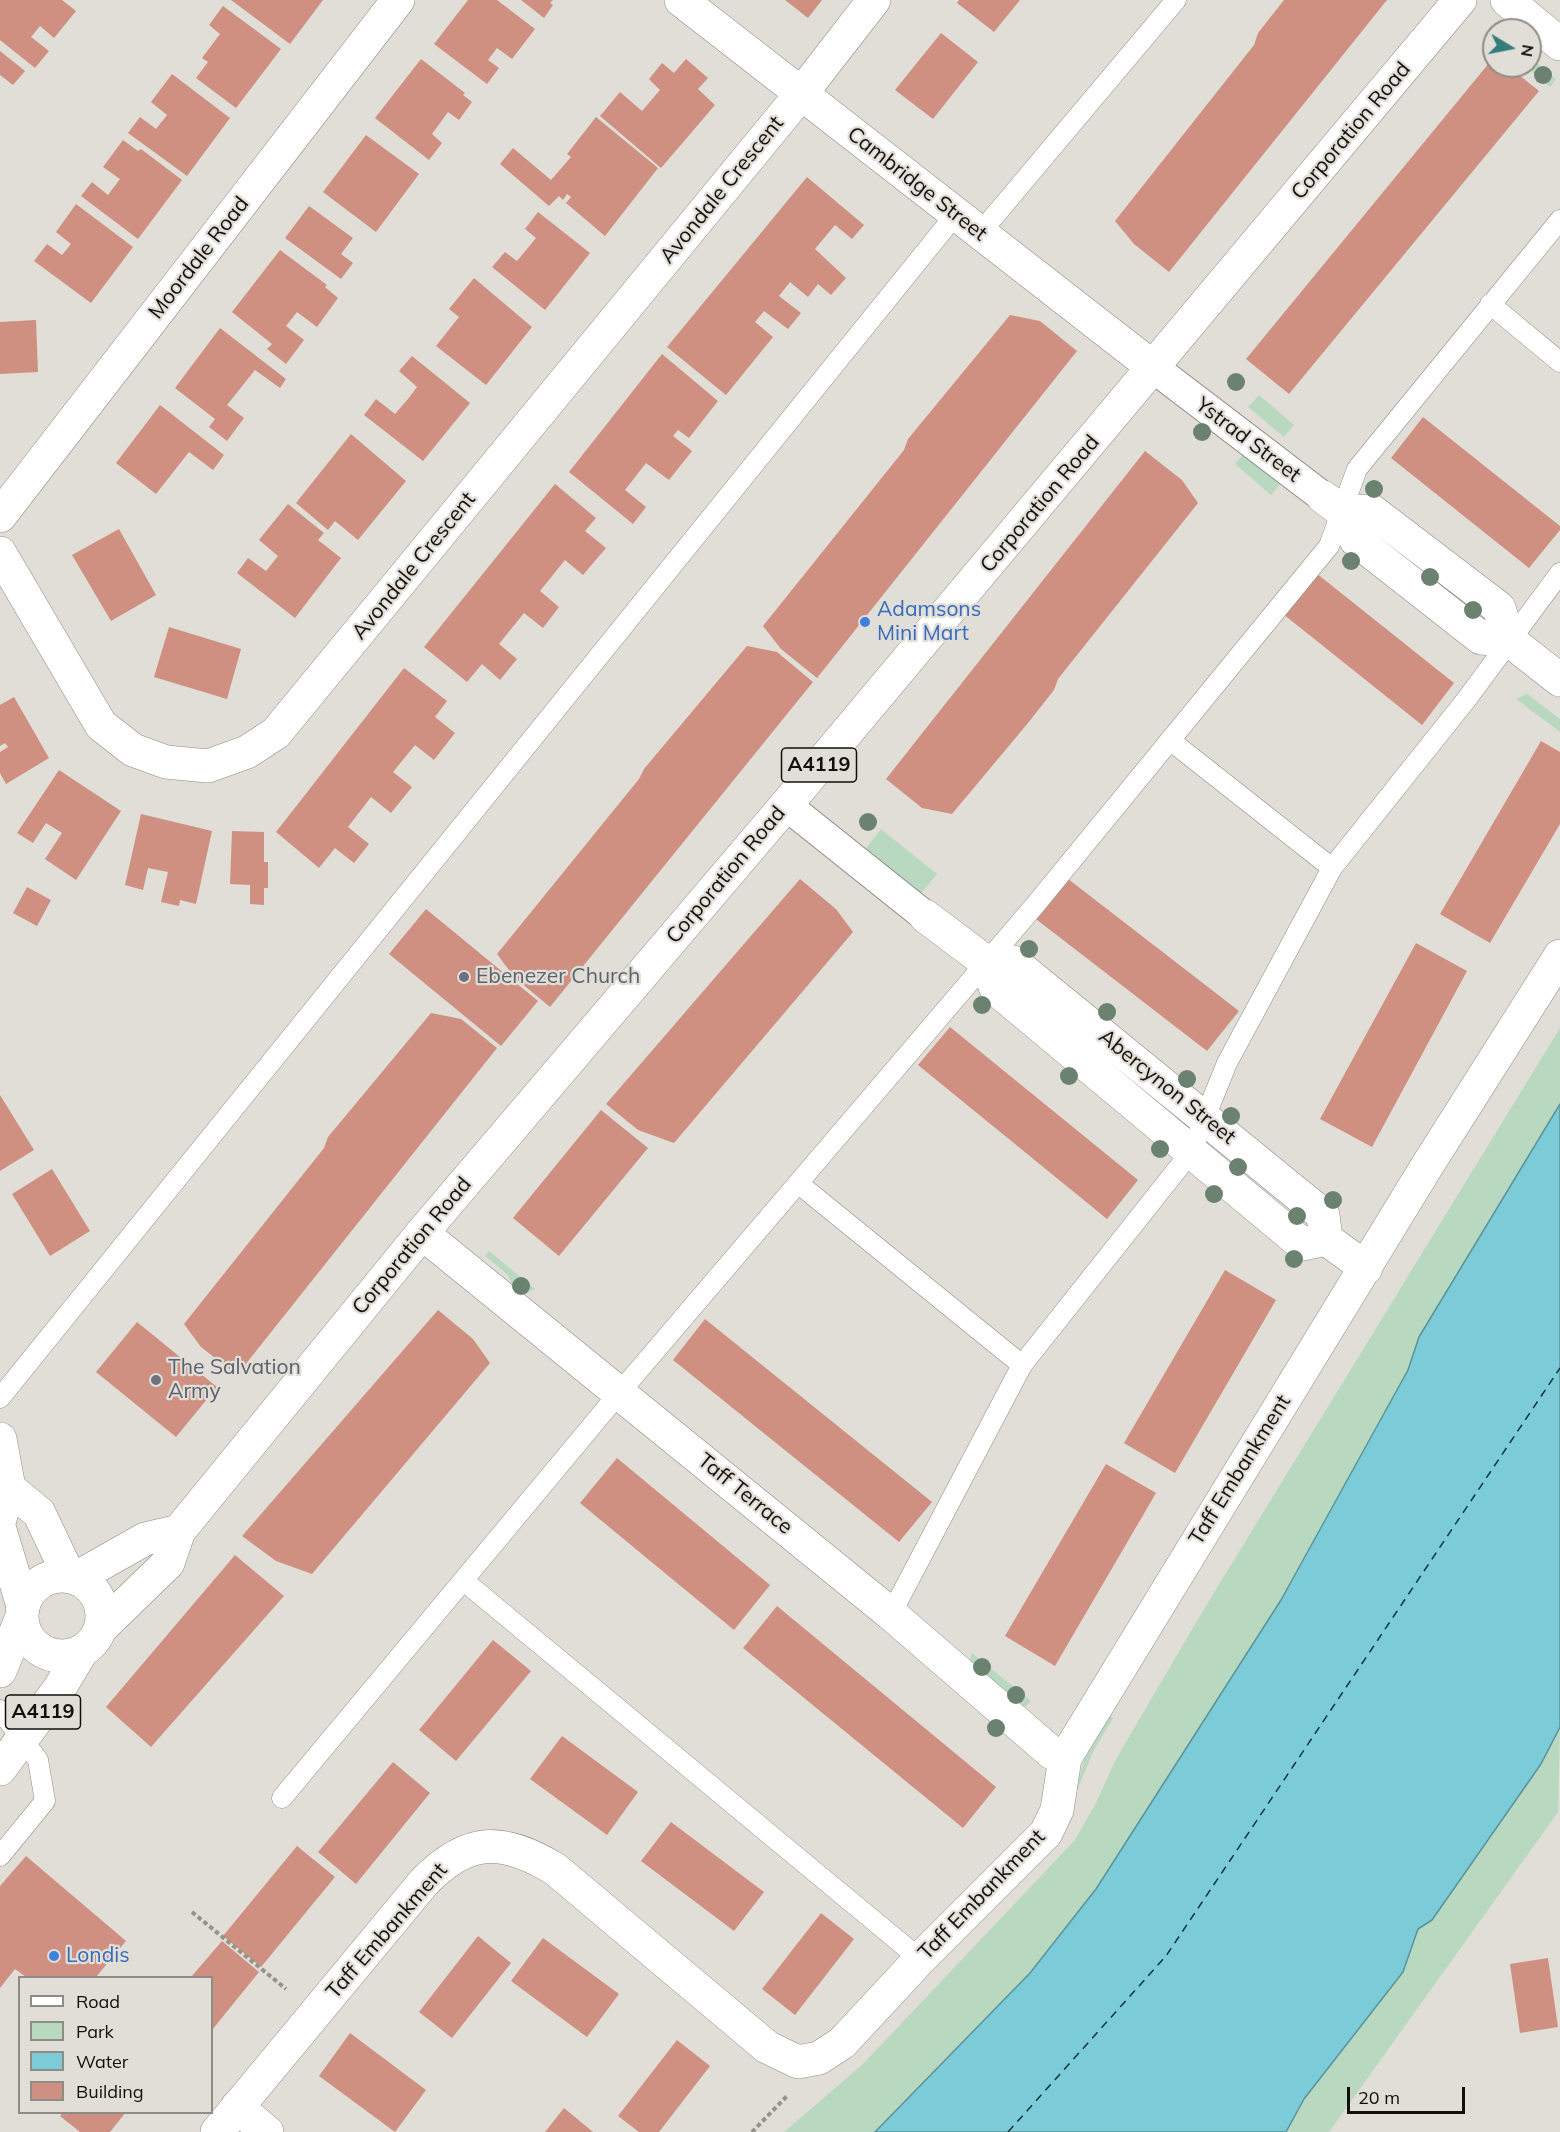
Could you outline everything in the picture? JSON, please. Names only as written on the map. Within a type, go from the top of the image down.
[{"type":"street","name":"Moordale Road","points":[[0,516],[398,0]]},
{"type":"street","name":"Cambridge Street","points":[[681,0],[1154,368]]},
{"type":"street","name":"Avondale Crescent","points":[[0,553],[101,725],[133,750],[166,762],[208,766],[247,752],[276,733],[801,94],[874,0]]},
{"type":"street","name":"Corporation Road","points":[[91,1640],[168,1563],[179,1531],[422,1233],[1154,368],[1460,0]]},
{"type":"street","points":[[1507,0],[1560,44]]},
{"type":"street","name":"Ystrad Street","points":[[1154,368],[1333,505]]},
{"type":"street","points":[[1333,505],[1372,511],[1490,601],[1499,608],[1509,640],[1560,680]]},
{"type":"street","points":[[786,805],[986,962]]},
{"type":"street","name":"Taff Embankment","points":[[227,2119],[424,1882],[444,1861],[468,1849],[502,1846],[531,1854],[555,1869],[767,2047],[798,2062],[819,2058],[842,2043],[920,1959],[1046,1833],[1057,1810],[1065,1758],[1365,1268],[1560,956]]},
{"type":"street","name":"Abercynon Street","points":[[986,962],[1013,962],[1205,1118],[1323,1215],[1326,1239],[1302,1244],[996,989],[986,962]]},
{"type":"street","name":"Taff Terrace","points":[[422,1233],[891,1614],[1052,1754],[1065,1758]]},
{"type":"street","points":[[1326,1239],[1365,1268]]},
{"type":"street","points":[[0,1439],[9,1488],[0,1519]]},
{"type":"street","points":[[0,1530],[28,1638],[42,1652],[56,1656],[69,1656],[91,1640],[102,1617],[98,1599],[87,1584],[72,1577],[39,1513],[9,1488]]},
{"type":"street","points":[[22,1612],[28,1594],[38,1584],[50,1578],[72,1577],[145,1539],[179,1531]]},
{"type":"street","name":"A4119","points":[[0,1671],[22,1612]]},
{"type":"street","name":"A4119","points":[[0,1769],[59,1689],[91,1640]]},
{"type":"street","points":[[227,2119],[267,2132]]},
{"type":"lane","points":[[0,1398],[968,224],[1176,0]]},
{"type":"lane","points":[[282,1798],[620,1392],[799,1184],[1171,741],[1329,546],[1333,505],[1357,469],[1560,220]]},
{"type":"lane","points":[[1490,304],[1560,362]]},
{"type":"lane","points":[[891,1614],[1022,1365],[1191,1152],[1227,1063],[1332,868],[1466,700],[1560,573]]},
{"type":"lane","points":[[1171,741],[1332,868]]},
{"type":"lane","points":[[799,1184],[1022,1365]]},
{"type":"lane","points":[[464,1581],[920,1959]]},
{"type":"lane","points":[[0,1710],[38,1760],[45,1802],[0,1856]]},
{"type":"path","points":[[192,1912],[316,2013]]},
{"type":"path","points":[[752,2132],[787,2095],[798,2062]]},
{"type":"green space","points":[[1542,67],[1556,79],[1550,87],[1540,78],[1542,78]]},
{"type":"green space","points":[[1259,395],[1294,425],[1284,437],[1248,407]]},
{"type":"green space","points":[[1245,452],[1281,483],[1271,495],[1235,464]]},
{"type":"green space","points":[[1527,694],[1560,719],[1560,732],[1516,699]]},
{"type":"green space","points":[[881,829],[937,874],[919,896],[864,851]]},
{"type":"green space","points":[[1560,1028],[1560,1104],[1419,1337],[1408,1370],[1281,1600],[1096,1889],[1030,1973],[875,2132],[784,2132],[862,2065],[1074,1841],[1095,1805],[1116,1759],[1204,1609]]},
{"type":"green space","points":[[489,1251],[535,1289],[524,1295],[513,1286],[508,1275],[485,1256]]},
{"type":"green space","points":[[972,1653],[1031,1701],[1025,1707],[969,1662]]},
{"type":"green space","points":[[1110,1715],[1113,1718],[1094,1750],[1075,1795],[1084,1760]]},
{"type":"green space","points":[[1560,1727],[1558,1812],[1329,2132],[1286,2132],[1304,2099],[1403,1972],[1418,1929],[1432,1920],[1541,1764]]},
{"type":"water","points":[[1560,1104],[1560,1727],[1541,1764],[1432,1920],[1418,1929],[1403,1972],[1304,2099],[1286,2132],[875,2132],[1030,1973],[1096,1889],[1281,1600],[1408,1370],[1419,1337]]},
{"type":"building","points":[[0,0],[62,0],[76,11],[54,38],[40,26],[31,37],[49,51],[35,68],[0,40]]},
{"type":"building","points":[[231,0],[323,0],[290,44]]},
{"type":"building","points":[[468,0],[497,0],[535,29],[512,59],[497,48],[488,60],[499,68],[487,84],[434,44]]},
{"type":"building","points":[[521,0],[553,0],[550,3],[553,5],[544,18]]},
{"type":"building","points":[[785,0],[822,0],[808,18]]},
{"type":"building","points":[[959,0],[1020,0],[994,32],[957,3]]},
{"type":"building","points":[[1284,0],[1387,0],[1169,272],[1134,244],[1115,221],[1254,45],[1258,33]]},
{"type":"building","points":[[223,6],[281,49],[236,108],[196,78],[208,62],[202,58],[220,34],[209,25]]},
{"type":"building","points":[[941,33],[978,62],[933,119],[895,90]]},
{"type":"building","points":[[0,51],[25,71],[13,85],[0,75]]},
{"type":"building","points":[[421,59],[465,93],[463,95],[472,102],[459,120],[448,112],[432,134],[442,143],[429,160],[375,118]]},
{"type":"building","points":[[686,59],[708,78],[698,89],[715,105],[661,168],[600,116],[620,92],[642,111],[660,90],[649,79],[662,63],[674,73]]},
{"type":"building","points":[[1482,72],[1482,78],[1523,78],[1539,91],[1289,394],[1246,359]]},
{"type":"building","points":[[172,74],[230,118],[187,176],[128,133],[140,117],[156,129],[167,115],[151,102]]},
{"type":"building","points":[[596,117],[658,168],[605,236],[566,203],[571,197],[567,194],[563,200],[559,196],[549,206],[500,164],[513,148],[551,180],[571,157],[567,154]]},
{"type":"building","points":[[366,135],[419,174],[376,232],[323,192]]},
{"type":"building","points":[[123,140],[138,151],[141,149],[182,180],[138,239],[81,196],[92,182],[108,195],[120,179],[103,167]]},
{"type":"building","points":[[807,177],[864,225],[852,239],[835,225],[815,249],[846,278],[831,295],[818,284],[808,297],[790,282],[779,296],[801,313],[788,329],[764,311],[755,322],[773,337],[726,395],[667,347]]},
{"type":"building","points":[[76,204],[133,247],[91,303],[34,261],[47,244],[62,255],[71,244],[56,232]]},
{"type":"building","points":[[309,206],[353,238],[341,254],[353,263],[341,279],[285,238]]},
{"type":"building","points":[[538,212],[590,253],[545,310],[492,267],[505,252],[517,261],[536,238],[525,229]]},
{"type":"building","points":[[280,250],[327,285],[325,287],[338,298],[317,327],[297,312],[286,326],[304,340],[286,364],[267,349],[272,344],[232,312]]},
{"type":"building","points":[[474,278],[532,327],[486,385],[436,346],[459,317],[449,309]]},
{"type":"building","points":[[1010,315],[1040,321],[1077,351],[817,678],[781,649],[763,626],[904,450],[908,439]]},
{"type":"building","points":[[36,320],[38,372],[0,374],[0,322]]},
{"type":"building","points":[[220,328],[286,379],[280,388],[255,370],[227,405],[244,418],[227,441],[209,427],[215,419],[175,388]]},
{"type":"building","points":[[662,354],[718,401],[689,438],[678,430],[673,436],[692,451],[669,480],[646,463],[625,490],[646,507],[633,524],[569,472]]},
{"type":"building","points":[[412,356],[470,403],[423,461],[364,415],[376,399],[395,414],[408,399],[417,387],[399,371]]},
{"type":"building","points":[[160,405],[224,455],[213,470],[189,452],[156,494],[116,463]]},
{"type":"building","points":[[1423,417],[1560,526],[1560,530],[1529,568],[1391,458]]},
{"type":"building","points":[[351,434],[406,481],[358,540],[335,521],[328,530],[296,503]]},
{"type":"building","points":[[1145,451],[1182,480],[1198,503],[1058,679],[1054,690],[1028,723],[952,814],[922,808],[886,779]]},
{"type":"building","points":[[555,484],[596,518],[585,531],[606,548],[583,575],[565,560],[540,591],[559,607],[543,628],[524,613],[499,644],[517,659],[500,680],[482,664],[467,682],[424,647]]},
{"type":"building","points":[[288,504],[324,533],[318,540],[341,558],[295,618],[237,573],[248,558],[266,571],[278,556],[259,540]]},
{"type":"building","points":[[119,529],[156,595],[111,621],[72,555]]},
{"type":"building","points":[[1316,573],[1454,683],[1422,725],[1283,614]]},
{"type":"building","points":[[169,627],[241,649],[227,699],[154,677]]},
{"type":"building","points":[[747,646],[777,652],[813,682],[550,1007],[514,977],[497,954],[639,779],[644,769]]},
{"type":"building","points":[[404,668],[447,701],[435,717],[455,733],[434,760],[415,745],[393,772],[412,787],[391,813],[371,797],[348,827],[369,844],[354,863],[335,848],[319,868],[276,832]]},
{"type":"building","points":[[14,697],[49,758],[6,784],[0,773],[0,752],[8,747],[5,743],[0,746],[0,705]]},
{"type":"building","points":[[1541,741],[1560,752],[1560,824],[1490,943],[1440,914]]},
{"type":"building","points":[[59,770],[121,811],[76,880],[45,859],[62,833],[46,823],[33,843],[17,833]]},
{"type":"building","points":[[141,814],[212,831],[196,904],[180,900],[179,906],[161,902],[168,872],[148,868],[143,890],[125,885]]},
{"type":"building","points":[[232,831],[264,832],[264,862],[268,862],[268,888],[264,888],[264,905],[250,904],[250,885],[230,884]]},
{"type":"building","points":[[1063,875],[1239,1011],[1207,1051],[1032,916]]},
{"type":"building","points":[[800,879],[836,909],[853,932],[674,1143],[638,1130],[606,1104]]},
{"type":"building","points":[[27,887],[51,900],[37,926],[13,913]]},
{"type":"building","name":"Ebenezer Church","points":[[426,909],[538,1001],[501,1046],[389,954]]},
{"type":"building","points":[[1416,943],[1467,971],[1372,1147],[1320,1119]]},
{"type":"building","points":[[431,1013],[461,1019],[497,1048],[237,1375],[201,1347],[184,1324],[324,1148],[328,1137]]},
{"type":"building","points":[[950,1027],[1138,1180],[1107,1219],[918,1065]]},
{"type":"building","points":[[0,1095],[34,1150],[0,1171]]},
{"type":"building","points":[[601,1110],[648,1148],[559,1256],[513,1218]]},
{"type":"building","points":[[52,1169],[90,1231],[50,1256],[12,1194]]},
{"type":"building","points":[[1225,1270],[1276,1300],[1175,1473],[1124,1443]]},
{"type":"building","points":[[438,1310],[473,1339],[490,1363],[312,1574],[276,1561],[242,1536]]},
{"type":"building","points":[[705,1319],[932,1502],[899,1542],[673,1360]]},
{"type":"building","name":"The Salvation Army","points":[[137,1322],[217,1387],[176,1437],[96,1372]]},
{"type":"building","points":[[617,1458],[770,1585],[734,1630],[580,1503]]},
{"type":"building","points":[[1106,1464],[1156,1493],[1055,1666],[1005,1636]]},
{"type":"building","points":[[235,1555],[284,1596],[151,1747],[106,1707]]},
{"type":"building","points":[[777,1606],[996,1787],[963,1828],[743,1648]]},
{"type":"building","points":[[493,1640],[531,1671],[456,1761],[419,1730]]},
{"type":"building","points":[[562,1736],[638,1792],[607,1835],[530,1779]]},
{"type":"building","points":[[393,1762],[430,1793],[356,1884],[318,1852]]},
{"type":"building","points":[[671,1822],[764,1892],[734,1931],[641,1861]]},
{"type":"building","points":[[297,1846],[335,1877],[261,1967],[223,1936]]},
{"type":"building","points":[[26,1856],[126,1941],[97,1976],[25,1976],[15,1969],[0,1988],[0,1886]]},
{"type":"building","points":[[821,1913],[854,1939],[795,2015],[762,1989]]},
{"type":"building","points":[[478,1936],[511,1963],[452,2038],[419,2012]]},
{"type":"building","points":[[543,1938],[619,1994],[587,2037],[511,1981]]},
{"type":"building","points":[[222,1941],[259,1972],[213,2029],[213,1976],[192,1976]]},
{"type":"building","points":[[1548,1958],[1558,2027],[1520,2033],[1510,1964]]},
{"type":"building","points":[[350,2033],[426,2090],[395,2132],[319,2076]]},
{"type":"building","points":[[677,2040],[710,2066],[659,2132],[639,2132],[618,2116]]},
{"type":"building","points":[[564,2108],[593,2132],[545,2132]]},
{"type":"building","points":[[62,2114],[124,2114],[110,2132],[80,2132],[60,2116]]},
{"type":"ferry route","points":[[1008,2132],[1166,1956],[1560,1368]]},
{"type":"place","name":"Adamsons Mini Mart","points":[[865,622]]},
{"type":"place","name":"Ebenezer Church","points":[[464,977]]},
{"type":"place","name":"The Salvation Army","points":[[156,1380]]},
{"type":"place","name":"Londis","points":[[54,1956]]}]
